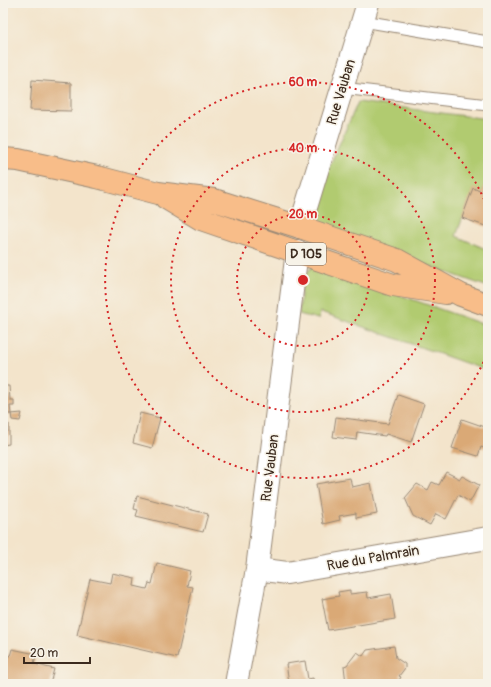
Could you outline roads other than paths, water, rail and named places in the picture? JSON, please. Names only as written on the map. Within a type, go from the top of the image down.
[{"type":"main road","name":"D 105","points":[[3,159],[18,160],[97,177],[158,193],[214,200],[300,226],[397,260],[460,295],[488,305]]},
{"type":"main road","name":"D 105","points":[[158,193],[201,219],[393,285],[460,295]]},
{"type":"street","name":"Rue Vauban","points":[[300,226],[365,12]]},
{"type":"street","name":"Rue Vauban","points":[[236,684],[257,569],[297,251]]},
{"type":"street","name":"Rue du Palmrain","points":[[257,569],[287,573],[488,538]]},
{"type":"lane","points":[[365,12],[488,42]]},
{"type":"lane","points":[[342,88],[488,104]]}]
